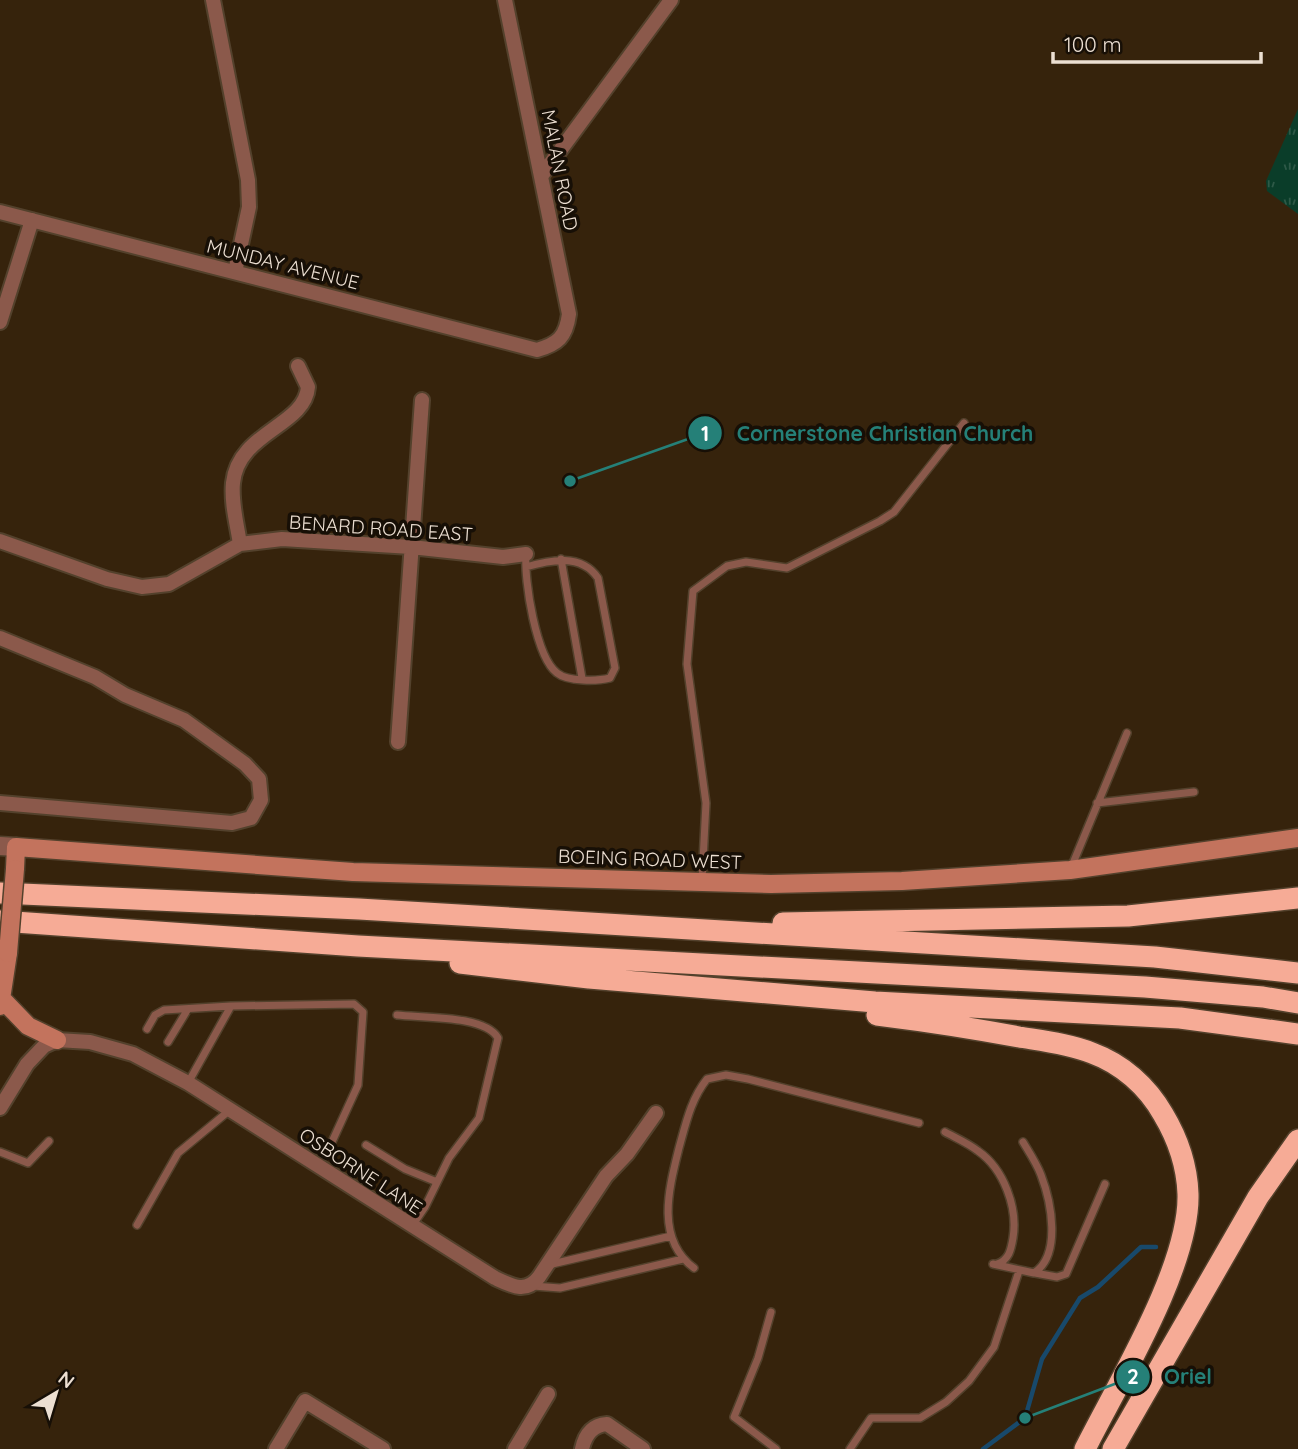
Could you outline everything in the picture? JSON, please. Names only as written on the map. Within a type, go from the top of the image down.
[{"type":"highway","points":[[0,892],[36,896],[359,909],[1155,957],[1298,973]]},
{"type":"highway","points":[[626,926],[1128,916],[1298,898]]},
{"type":"highway","points":[[0,921],[358,946],[1132,986],[1263,997],[1298,1003]]},
{"type":"highway","points":[[4,945],[221,937]]},
{"type":"highway","points":[[358,946],[528,972],[875,1002],[1180,1018],[1298,1034]]},
{"type":"highway","points":[[681,984],[956,1025],[1073,1047],[1113,1063],[1134,1077],[1156,1100],[1182,1151],[1188,1195],[1186,1226],[1161,1297],[1085,1449]]},
{"type":"highway","points":[[1113,1449],[1258,1198],[1298,1140]]},
{"type":"main road","name":"BOEING ROAD WEST","points":[[8,846],[353,872],[771,884],[902,881],[1070,870],[1298,838]]},
{"type":"main road","points":[[8,846],[15,869],[4,945],[1,1002],[28,1026],[57,1040]]},
{"type":"street","points":[[213,0],[248,180],[249,207],[236,272]]},
{"type":"street","name":"MALAN ROAD","points":[[506,0],[569,314],[567,330],[557,345]]},
{"type":"street","points":[[542,175],[671,0]]},
{"type":"street","name":"MUNDAY AVENUE","points":[[0,212],[537,350],[557,345]]},
{"type":"street","points":[[0,322],[32,220]]},
{"type":"street","points":[[240,544],[233,500],[237,465],[250,445],[302,404],[308,387],[298,366]]},
{"type":"street","points":[[398,742],[422,400]]},
{"type":"street","name":"BENARD ROAD EAST","points":[[0,541],[107,579],[142,587],[169,584],[240,544],[299,539],[411,547],[526,561]]},
{"type":"street","points":[[0,638],[95,677],[125,695],[171,712],[245,764],[259,779],[262,789],[261,800],[251,818],[232,823],[0,803]]},
{"type":"street","points":[[0,1108],[32,1058],[57,1040]]},
{"type":"street","name":"OSBORNE LANE","points":[[57,1040],[90,1042],[133,1054],[188,1083],[411,1227],[511,1286],[533,1286]]},
{"type":"street","points":[[533,1286],[601,1183],[627,1154],[656,1113]]},
{"type":"street","points":[[515,1449],[548,1394]]},
{"type":"street","points":[[276,1449],[305,1401],[383,1449]]},
{"type":"street","points":[[582,1449],[584,1438],[591,1430],[598,1425],[607,1424],[643,1449]]},
{"type":"lane","points":[[702,881],[706,803],[687,664],[693,591],[727,566],[746,562],[787,568],[880,521],[894,512],[964,423]]},
{"type":"lane","points":[[561,559],[582,678]]},
{"type":"lane","points":[[561,559],[588,567],[598,578],[615,668],[613,675],[607,679],[559,675],[544,657],[526,561],[561,559]]},
{"type":"lane","points":[[1070,870],[1126,733]]},
{"type":"lane","points":[[1097,803],[1194,792]]},
{"type":"lane","points":[[147,1029],[159,1012],[231,1006],[354,1004],[363,1012],[358,1085],[331,1144]]},
{"type":"lane","points":[[188,1083],[231,1006]]},
{"type":"lane","points":[[168,1042],[188,1009]]},
{"type":"lane","points":[[397,1015],[479,1023],[494,1032],[498,1038],[479,1118],[449,1158],[411,1227]]},
{"type":"lane","points":[[694,1268],[682,1259],[671,1236],[667,1205],[688,1113],[700,1087],[715,1075],[819,1095],[919,1123]]},
{"type":"lane","points":[[137,1224],[178,1153],[230,1110]]},
{"type":"lane","points":[[945,1132],[980,1151],[1004,1183],[1015,1223],[1010,1253],[1000,1264],[993,1264],[1057,1277],[1066,1274],[1105,1184]]},
{"type":"lane","points":[[0,1152],[28,1163],[49,1142]]},
{"type":"lane","points":[[1023,1142],[1041,1173],[1051,1223],[1047,1254],[1042,1268],[1034,1273]]},
{"type":"lane","points":[[366,1145],[405,1169],[437,1182]]},
{"type":"lane","points":[[548,1265],[671,1236]]},
{"type":"lane","points":[[533,1286],[560,1288],[682,1259]]},
{"type":"lane","points":[[850,1449],[871,1418],[919,1418],[946,1402],[969,1381],[994,1347],[1019,1271]]},
{"type":"lane","points":[[771,1311],[758,1358],[734,1418],[776,1449]]},
{"type":"green space","points":[[1298,109],[1298,214],[1267,191],[1266,181]]},
{"type":"waterway","points":[[983,1449],[1025,1418],[1042,1359],[1080,1298],[1098,1287],[1141,1247],[1156,1247]]},
{"type":"place","name":"Cornerstone Christian Church","points":[[570,481]]},
{"type":"place","name":"Oriel","points":[[1025,1418]]}]
